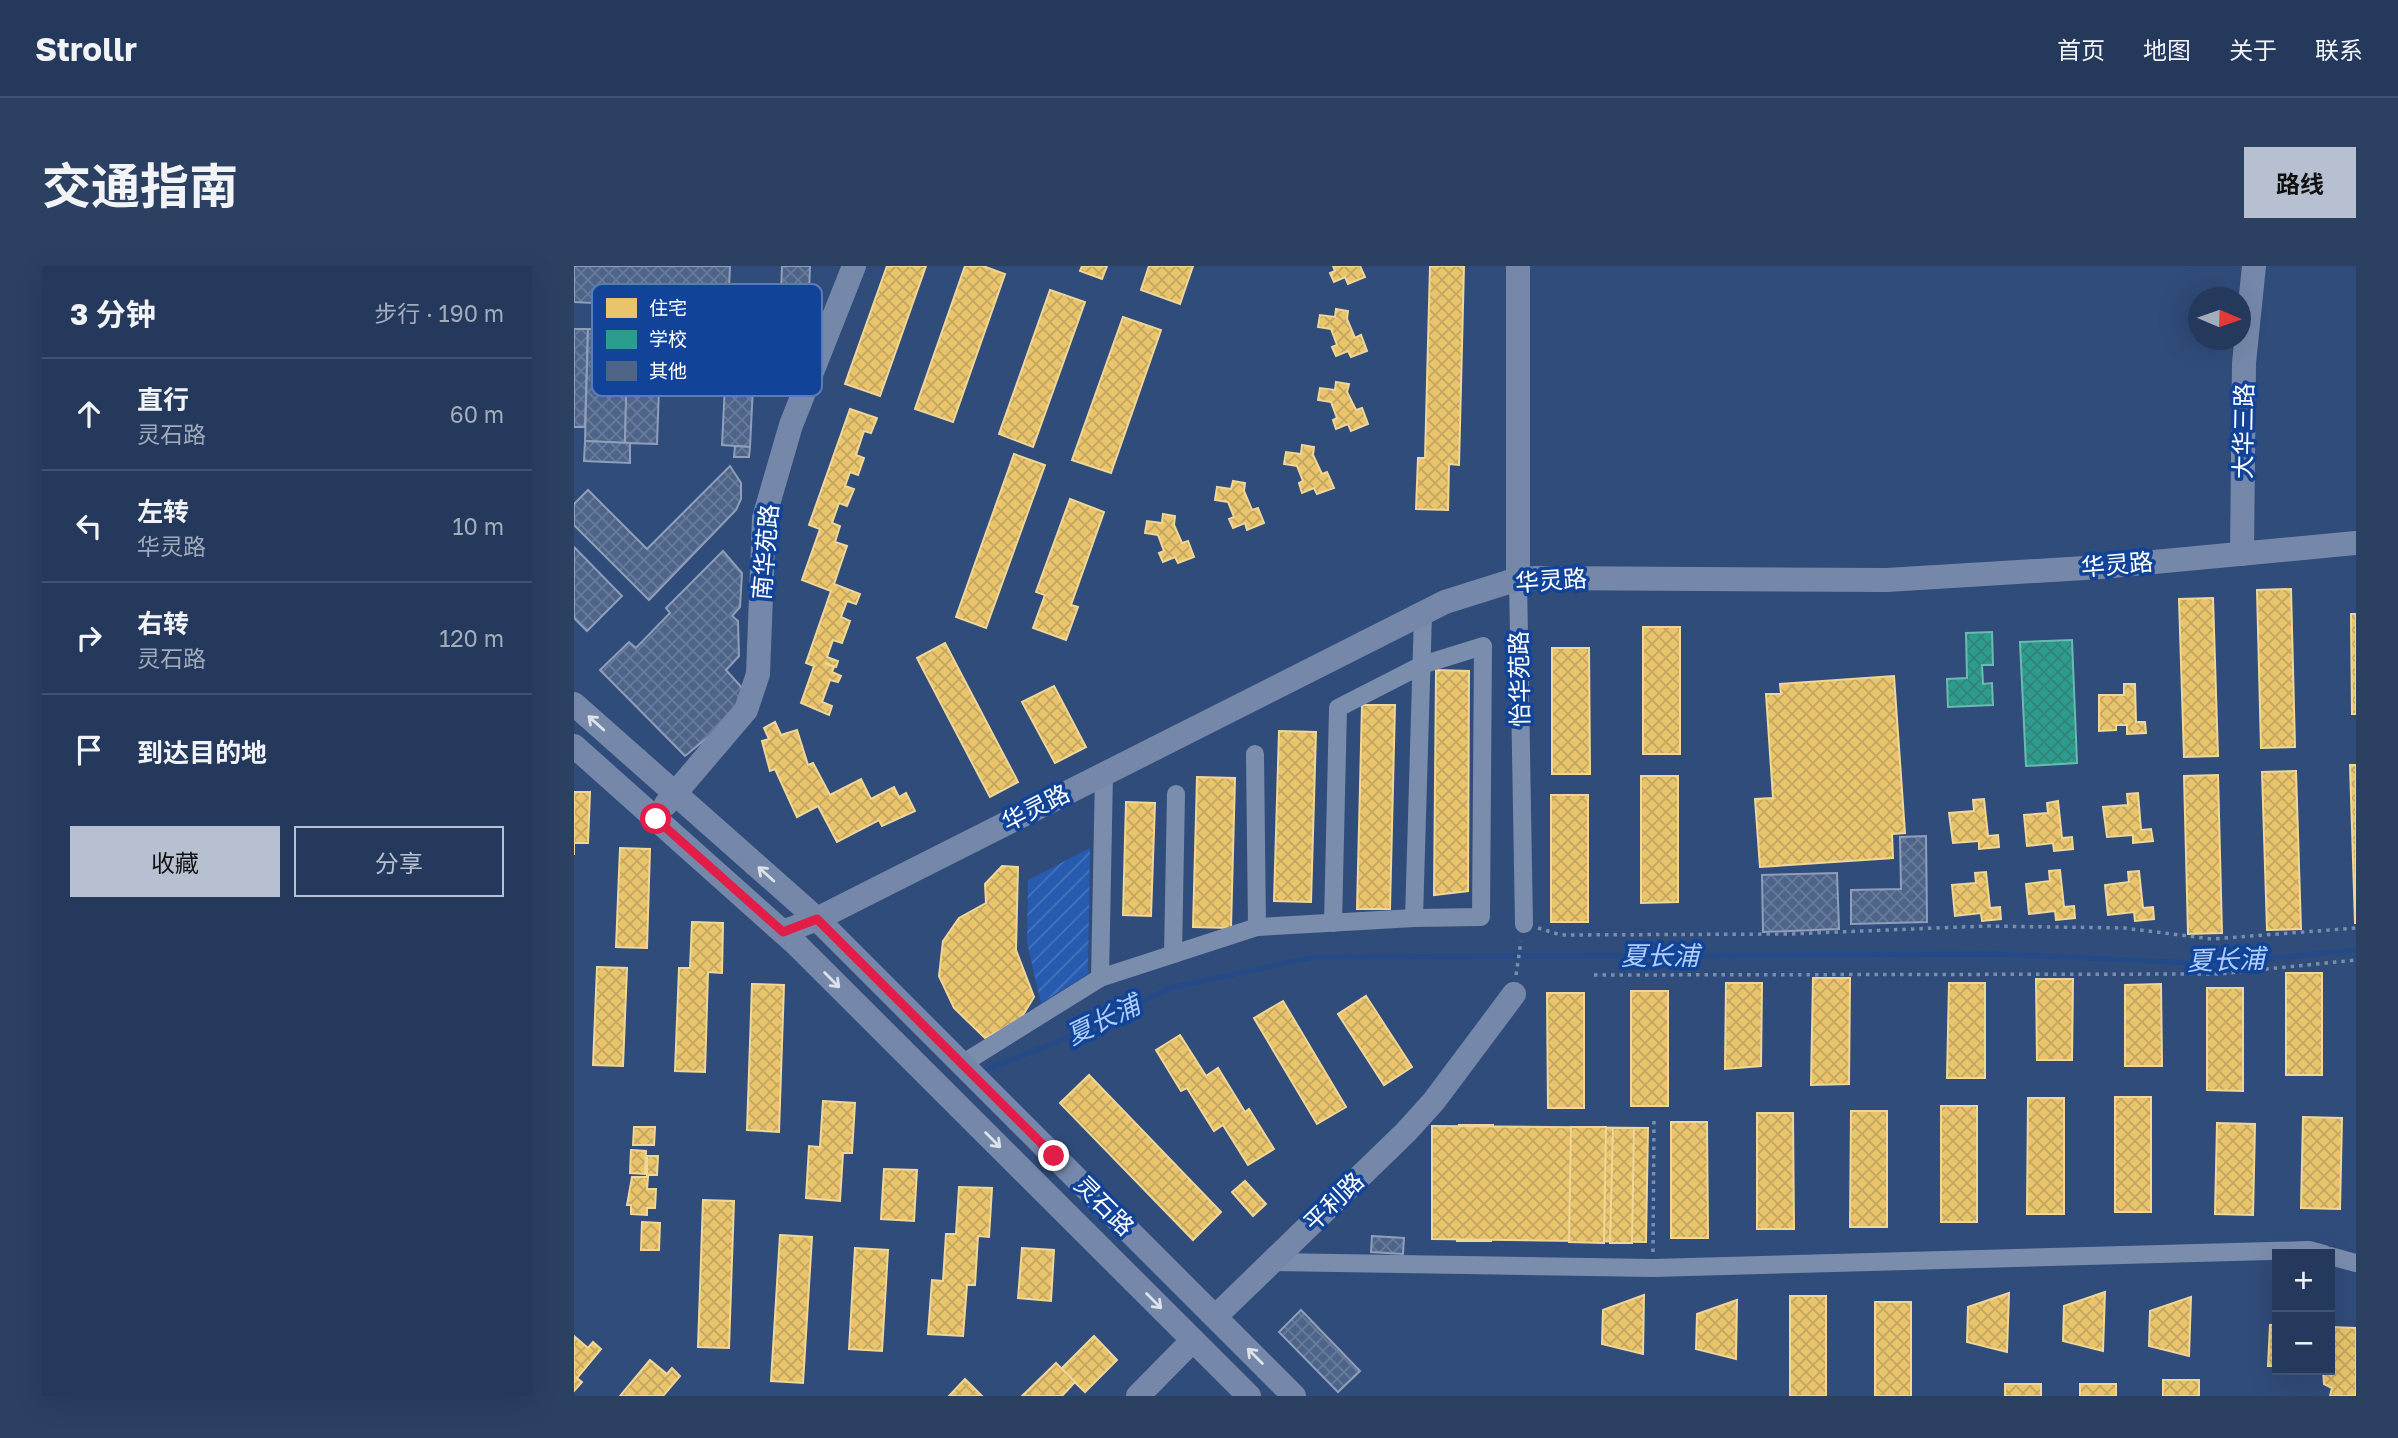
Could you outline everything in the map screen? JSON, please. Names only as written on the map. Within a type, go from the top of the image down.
[{"type":"main road","name":"南华苑路","points":[[822,348],[854,266]]},
{"type":"main road","name":"怡华苑路","points":[[1518,266],[1518,579]]},
{"type":"main road","name":"大华三路","points":[[2242,554],[2244,363],[2253,266]]},
{"type":"main road","name":"南华苑路","points":[[656,819],[674,793],[746,710],[758,674],[764,518],[803,396]]},
{"type":"main road","name":"华灵路","points":[[783,932],[817,919],[1445,602],[1518,579],[1887,580],[2101,567],[2356,543]]},
{"type":"main road","name":"灵石路","points":[[574,704],[817,919],[1294,1396]]},
{"type":"main road","name":"灵石路","points":[[574,746],[783,932],[1249,1396]]},
{"type":"main road","name":"平利路","points":[[1215,1317],[1406,1132],[1434,1101],[1514,994]]},
{"type":"main road","name":"平利路","points":[[1138,1396],[1193,1340]]},
{"type":"street","name":"怡华苑路","points":[[1518,579],[1524,924]]},
{"type":"street","points":[[1414,918],[1423,614]]},
{"type":"street","points":[[962,1064],[1100,978],[1257,927],[1481,917],[1483,646],[1422,665],[1338,708],[1333,923]]},
{"type":"street","points":[[1255,754],[1257,927]]},
{"type":"street","points":[[1100,978],[1104,774]]},
{"type":"street","points":[[1173,954],[1176,794]]},
{"type":"street","points":[[1272,1262],[1653,1268],[2272,1251]]},
{"type":"street","points":[[2335,1257],[2356,1263]]},
{"type":"street","name":"平利路","points":[[1193,1340],[1215,1317]]},
{"type":"path","points":[[1514,994],[1524,924],[1561,935],[1789,934],[1986,926],[2124,928],[2212,939],[2356,928]]},
{"type":"path","points":[[1594,975],[2218,974],[2356,960]]},
{"type":"path","points":[[1653,1268],[1654,1117]]},
{"type":"shaded area","points":[[1090,848],[1088,974],[1041,1003],[1027,943],[1028,880]]},
{"type":"building: 住宅","points":[[887,266],[926,266],[880,396],[845,384]]},
{"type":"building: 住宅","points":[[965,266],[983,266],[1005,274],[953,422],[915,409]]},
{"type":"building: 住宅","points":[[1082,266],[1107,266],[1102,279],[1080,271]]},
{"type":"building: 住宅","points":[[1149,266],[1193,266],[1180,304],[1141,290]]},
{"type":"building: 住宅","points":[[1333,266],[1360,266],[1365,277],[1348,284],[1345,277],[1334,282],[1330,273],[1335,271]]},
{"type":"building: 住宅","points":[[1430,266],[1464,266],[1459,465],[1449,464],[1448,510],[1416,509],[1418,458],[1425,458]]},
{"type":"building: 住宅","points":[[1050,290],[1085,302],[1033,447],[999,434]]},
{"type":"building: 住宅","points":[[1336,309],[1348,311],[1347,319],[1355,338],[1361,335],[1367,351],[1351,357],[1348,351],[1336,356],[1332,347],[1337,345],[1331,329],[1318,327],[1320,315],[1335,317]]},
{"type":"building: 住宅","points":[[1123,317],[1161,330],[1111,473],[1072,460]]},
{"type":"building: 住宅","points":[[1336,382],[1349,384],[1347,392],[1356,410],[1362,408],[1368,424],[1351,431],[1348,424],[1336,429],[1333,420],[1337,418],[1331,402],[1318,400],[1320,388],[1335,390]]},
{"type":"building: 住宅","points":[[850,409],[877,418],[871,433],[864,431],[856,455],[864,458],[858,475],[850,472],[845,486],[854,489],[847,506],[839,503],[832,523],[840,526],[835,542],[847,546],[834,584],[860,594],[856,604],[847,601],[841,617],[850,621],[842,643],[833,640],[827,657],[838,661],[836,667],[825,663],[834,667],[832,672],[841,676],[838,682],[830,680],[822,702],[832,706],[829,715],[801,703],[814,666],[806,663],[831,591],[802,580],[820,529],[809,525]]},
{"type":"building: 住宅","points":[[1302,445],[1314,447],[1313,455],[1322,474],[1327,472],[1334,488],[1317,494],[1314,488],[1302,493],[1299,483],[1303,481],[1297,466],[1284,464],[1286,452],[1301,454]]},
{"type":"building: 住宅","points":[[1014,454],[1045,465],[986,628],[956,617]]},
{"type":"building: 住宅","points":[[1233,481],[1245,483],[1244,491],[1252,510],[1258,508],[1264,523],[1247,530],[1245,523],[1233,528],[1229,519],[1234,517],[1228,502],[1215,500],[1217,487],[1231,489]]},
{"type":"building: 住宅","points":[[1070,499],[1104,512],[1071,605],[1078,607],[1066,640],[1033,628],[1045,595],[1036,592]]},
{"type":"building: 住宅","points":[[1163,514],[1175,516],[1174,525],[1182,543],[1188,541],[1194,557],[1178,563],[1175,557],[1163,562],[1159,553],[1164,551],[1158,535],[1145,533],[1147,521],[1162,523]]},
{"type":"building: 住宅","points":[[2291,589],[2295,747],[2261,748],[2257,590]]},
{"type":"building: 住宅","points":[[2213,598],[2218,756],[2184,757],[2179,599]]},
{"type":"building: 住宅","points":[[2351,614],[2356,614],[2356,714],[2352,714]]},
{"type":"building: 住宅","points":[[1643,627],[1680,627],[1680,754],[1643,754]]},
{"type":"building: 住宅","points":[[945,643],[1018,782],[990,797],[917,658]]},
{"type":"building: 住宅","points":[[1552,648],[1589,648],[1590,774],[1552,774]]},
{"type":"building: 住宅","points":[[1436,670],[1469,671],[1468,891],[1434,895]]},
{"type":"building: 住宅","points":[[1894,676],[1905,833],[1892,834],[1893,858],[1760,867],[1755,799],[1773,798],[1766,694],[1781,694],[1780,684]]},
{"type":"building: 住宅","points":[[2124,684],[2135,684],[2136,722],[2145,722],[2146,733],[2127,734],[2127,725],[2116,725],[2116,730],[2099,731],[2099,695],[2124,695]]},
{"type":"building: 住宅","points":[[1054,686],[1086,747],[1055,763],[1022,702]]},
{"type":"building: 住宅","points":[[1362,705],[1395,705],[1390,909],[1357,909]]},
{"type":"building: 住宅","points":[[775,722],[781,735],[797,730],[808,765],[813,763],[830,795],[861,779],[871,799],[894,787],[899,797],[906,793],[915,811],[882,826],[879,820],[837,842],[818,806],[797,817],[775,769],[770,771],[762,741],[769,739],[764,728]]},
{"type":"building: 住宅","points":[[1279,731],[1316,732],[1311,902],[1274,901]]},
{"type":"building: 住宅","points":[[2350,765],[2356,765],[2356,923],[2355,923]]},
{"type":"building: 住宅","points":[[2296,771],[2301,929],[2267,930],[2262,772]]},
{"type":"building: 住宅","points":[[2218,775],[2222,933],[2188,934],[2184,776]]},
{"type":"building: 住宅","points":[[1641,776],[1678,776],[1678,902],[1641,903]]},
{"type":"building: 住宅","points":[[1197,777],[1235,778],[1231,928],[1193,927]]},
{"type":"building: 住宅","points":[[574,792],[590,792],[588,843],[574,843]]},
{"type":"building: 住宅","points":[[2138,793],[2141,830],[2151,829],[2153,841],[2133,843],[2133,835],[2107,837],[2103,807],[2128,805],[2127,794]]},
{"type":"building: 住宅","points":[[1551,795],[1588,795],[1588,922],[1551,922]]},
{"type":"building: 住宅","points":[[1984,799],[1988,836],[1998,835],[1999,847],[1979,849],[1979,841],[1953,843],[1949,813],[1974,811],[1973,800]]},
{"type":"building: 住宅","points":[[2058,801],[2062,838],[2072,837],[2073,849],[2054,851],[2053,843],[2027,846],[2024,815],[2048,813],[2047,803]]},
{"type":"building: 住宅","points":[[1126,802],[1155,803],[1151,916],[1123,915]]},
{"type":"building: 住宅","points":[[620,848],[650,849],[647,948],[616,947]]},
{"type":"building: 住宅","points":[[1002,866],[1018,867],[1016,950],[1034,997],[1020,1020],[985,1038],[954,1008],[939,976],[943,941],[959,918],[986,903],[985,884]]},
{"type":"building: 住宅","points":[[2060,870],[2064,907],[2074,906],[2075,918],[2056,920],[2055,911],[2029,914],[2026,884],[2050,881],[2049,871]]},
{"type":"building: 住宅","points":[[2139,871],[2143,908],[2153,907],[2154,919],[2135,921],[2134,912],[2108,915],[2105,885],[2129,882],[2128,872]]},
{"type":"building: 住宅","points":[[1986,872],[1990,908],[2000,907],[2001,919],[1982,921],[1981,913],[1955,916],[1952,885],[1976,883],[1975,873]]},
{"type":"building: 住宅","points":[[692,922],[723,923],[722,973],[708,972],[705,1072],[675,1071],[679,968],[690,968]]},
{"type":"building: 住宅","points":[[597,967],[627,968],[623,1066],[593,1065]]},
{"type":"building: 住宅","points":[[2286,973],[2322,973],[2322,1075],[2286,1075]]},
{"type":"building: 住宅","points":[[1813,978],[1850,978],[1849,1084],[1811,1085]]},
{"type":"building: 住宅","points":[[2036,979],[2073,979],[2072,1060],[2037,1060]]},
{"type":"building: 住宅","points":[[1726,983],[1762,983],[1761,1066],[1725,1069]]},
{"type":"building: 住宅","points":[[1949,983],[1985,983],[1985,1078],[1947,1078]]},
{"type":"building: 住宅","points":[[752,984],[784,985],[779,1132],[747,1130]]},
{"type":"building: 住宅","points":[[2161,984],[2162,1066],[2125,1066],[2125,985]]},
{"type":"building: 住宅","points":[[2207,988],[2243,988],[2243,1091],[2207,1090]]},
{"type":"building: 住宅","points":[[1631,991],[1668,991],[1668,1106],[1631,1106]]},
{"type":"building: 住宅","points":[[1547,993],[1584,993],[1584,1108],[1548,1108]]},
{"type":"building: 住宅","points":[[1366,996],[1412,1067],[1384,1085],[1338,1014]]},
{"type":"building: 住宅","points":[[1283,1001],[1346,1107],[1317,1124],[1254,1018]]},
{"type":"building: 住宅","points":[[1180,1035],[1206,1076],[1218,1068],[1245,1112],[1249,1109],[1274,1149],[1248,1165],[1223,1125],[1214,1131],[1187,1088],[1181,1091],[1156,1050]]},
{"type":"building: 住宅","points":[[1089,1075],[1221,1212],[1193,1240],[1060,1103]]},
{"type":"building: 住宅","points":[[2115,1097],[2151,1097],[2151,1212],[2115,1212]]},
{"type":"building: 住宅","points":[[2028,1098],[2064,1098],[2064,1214],[2027,1214]]},
{"type":"building: 住宅","points":[[823,1101],[855,1103],[852,1153],[843,1153],[840,1201],[806,1198],[809,1146],[820,1147]]},
{"type":"building: 住宅","points":[[1941,1106],[1977,1106],[1977,1222],[1941,1222]]},
{"type":"building: 住宅","points":[[1851,1111],[1887,1111],[1887,1227],[1850,1227]]},
{"type":"building: 住宅","points":[[1757,1113],[1793,1113],[1794,1229],[1757,1229]]},
{"type":"building: 住宅","points":[[2303,1117],[2342,1118],[2340,1209],[2301,1208]]},
{"type":"building: 住宅","points":[[1671,1122],[1707,1122],[1708,1238],[1671,1238]]},
{"type":"building: 住宅","points":[[2217,1123],[2255,1124],[2253,1215],[2215,1214]]},
{"type":"building: 住宅","points":[[1459,1125],[1493,1125],[1491,1241],[1457,1241]]},
{"type":"building: 住宅","points":[[1432,1126],[1648,1128],[1646,1242],[1432,1239]]},
{"type":"building: 住宅","points":[[634,1127],[655,1127],[654,1145],[633,1145]]},
{"type":"building: 住宅","points":[[1571,1127],[1606,1127],[1604,1243],[1569,1242]]},
{"type":"building: 住宅","points":[[1613,1128],[1634,1128],[1632,1243],[1610,1243]]},
{"type":"building: 住宅","points":[[631,1150],[646,1151],[645,1174],[630,1173]]},
{"type":"building: 住宅","points":[[647,1156],[658,1156],[657,1175],[647,1175]]},
{"type":"building: 住宅","points":[[884,1169],[917,1170],[914,1221],[881,1219]]},
{"type":"building: 住宅","points":[[632,1177],[648,1177],[647,1189],[656,1189],[655,1208],[647,1208],[647,1215],[631,1214],[631,1205],[627,1205]]},
{"type":"building: 住宅","points":[[1245,1181],[1266,1204],[1253,1216],[1232,1192]]},
{"type":"building: 住宅","points":[[959,1187],[992,1188],[989,1237],[978,1236],[975,1285],[967,1285],[963,1336],[928,1334],[932,1280],[943,1281],[946,1234],[956,1234]]},
{"type":"building: 住宅","points":[[703,1200],[734,1201],[729,1348],[698,1347]]},
{"type":"building: 住宅","points":[[642,1222],[660,1223],[659,1250],[641,1250]]},
{"type":"building: 住宅","points":[[780,1235],[812,1237],[803,1383],[771,1381]]},
{"type":"building: 住宅","points":[[855,1248],[888,1250],[882,1351],[849,1349]]},
{"type":"building: 住宅","points":[[1022,1248],[1054,1250],[1051,1301],[1018,1298]]},
{"type":"building: 住宅","points":[[2105,1292],[2103,1351],[2063,1341],[2064,1306]]},
{"type":"building: 住宅","points":[[2009,1293],[2007,1352],[1967,1342],[1968,1307]]},
{"type":"building: 住宅","points":[[1644,1295],[1643,1354],[1602,1344],[1603,1310]]},
{"type":"building: 住宅","points":[[1790,1296],[1826,1296],[1826,1396],[1790,1396]]},
{"type":"building: 住宅","points":[[2191,1297],[2189,1356],[2149,1346],[2150,1311]]},
{"type":"building: 住宅","points":[[1737,1300],[1736,1359],[1696,1349],[1697,1314]]},
{"type":"building: 住宅","points":[[1875,1302],[1911,1302],[1911,1396],[1875,1396]]},
{"type":"building: 住宅","points":[[2270,1325],[2272,1325],[2272,1366],[2268,1366]]},
{"type":"building: 住宅","points":[[2335,1327],[2356,1328],[2356,1396],[2330,1396],[2332,1388],[2324,1384],[2323,1375],[2335,1375]]},
{"type":"building: 住宅","points":[[574,1336],[588,1348],[593,1342],[601,1349],[577,1378],[582,1382],[574,1391]]},
{"type":"building: 住宅","points":[[1094,1336],[1117,1360],[1085,1392],[1061,1369]]},
{"type":"building: 住宅","points":[[650,1360],[667,1374],[672,1368],[680,1376],[663,1396],[620,1396]]},
{"type":"building: 住宅","points":[[1056,1363],[1075,1382],[1062,1396],[1022,1396]]},
{"type":"building: 住宅","points":[[965,1379],[982,1396],[949,1396]]},
{"type":"building: 住宅","points":[[2163,1380],[2199,1380],[2199,1396],[2163,1396]]},
{"type":"building: 住宅","points":[[2005,1384],[2041,1384],[2041,1396],[2005,1396]]},
{"type":"building: 住宅","points":[[2080,1384],[2116,1384],[2116,1396],[2080,1396]]},
{"type":"building: 学校","points":[[1992,632],[1993,665],[1982,665],[1983,684],[1992,683],[1993,705],[1948,707],[1947,679],[1967,678],[1966,633]]},
{"type":"building: 学校","points":[[2072,640],[2077,763],[2026,766],[2020,642]]},
{"type":"building: 其他","points":[[574,266],[730,266],[729,284],[592,284],[592,303],[574,302]]},
{"type":"building: 其他","points":[[782,266],[810,266],[809,284],[781,284]]},
{"type":"building: 其他","points":[[574,329],[588,329],[585,427],[574,427]]},
{"type":"building: 其他","points":[[588,329],[592,329],[592,396],[626,396],[625,443],[585,441]]},
{"type":"building: 其他","points":[[626,396],[659,396],[657,444],[625,443]]},
{"type":"building: 其他","points":[[724,396],[753,396],[750,447],[722,445]]},
{"type":"building: 其他","points":[[585,441],[630,443],[630,463],[584,461]]},
{"type":"building: 其他","points":[[735,446],[750,447],[749,457],[734,457]]},
{"type":"building: 其他","points":[[730,466],[741,483],[741,499],[736,510],[649,600],[574,525],[574,504],[588,490],[647,549]]},
{"type":"building: 其他","points":[[574,547],[622,596],[587,631],[574,618]]},
{"type":"building: 其他","points":[[723,551],[742,573],[740,607],[732,616],[738,621],[739,656],[726,670],[744,690],[740,711],[685,756],[600,670],[629,642],[636,648],[670,613],[666,608]]},
{"type":"building: 其他","points":[[1926,836],[1927,922],[1851,924],[1851,890],[1901,889],[1900,837]]},
{"type":"building: 其他","points":[[1837,873],[1839,929],[1763,932],[1762,875]]},
{"type":"building: 其他","points":[[1372,1236],[1404,1238],[1403,1254],[1371,1252]]},
{"type":"building: 其他","points":[[1301,1310],[1360,1371],[1338,1392],[1279,1332]]},
{"type":"waterway","name":"夏长浦","points":[[983,1071],[1057,1042],[1170,988],[1314,957],[1997,954],[2217,964],[2356,950]]},
{"type":"route","points":[[656,819],[783,932],[817,919],[1054,1156]]}]
